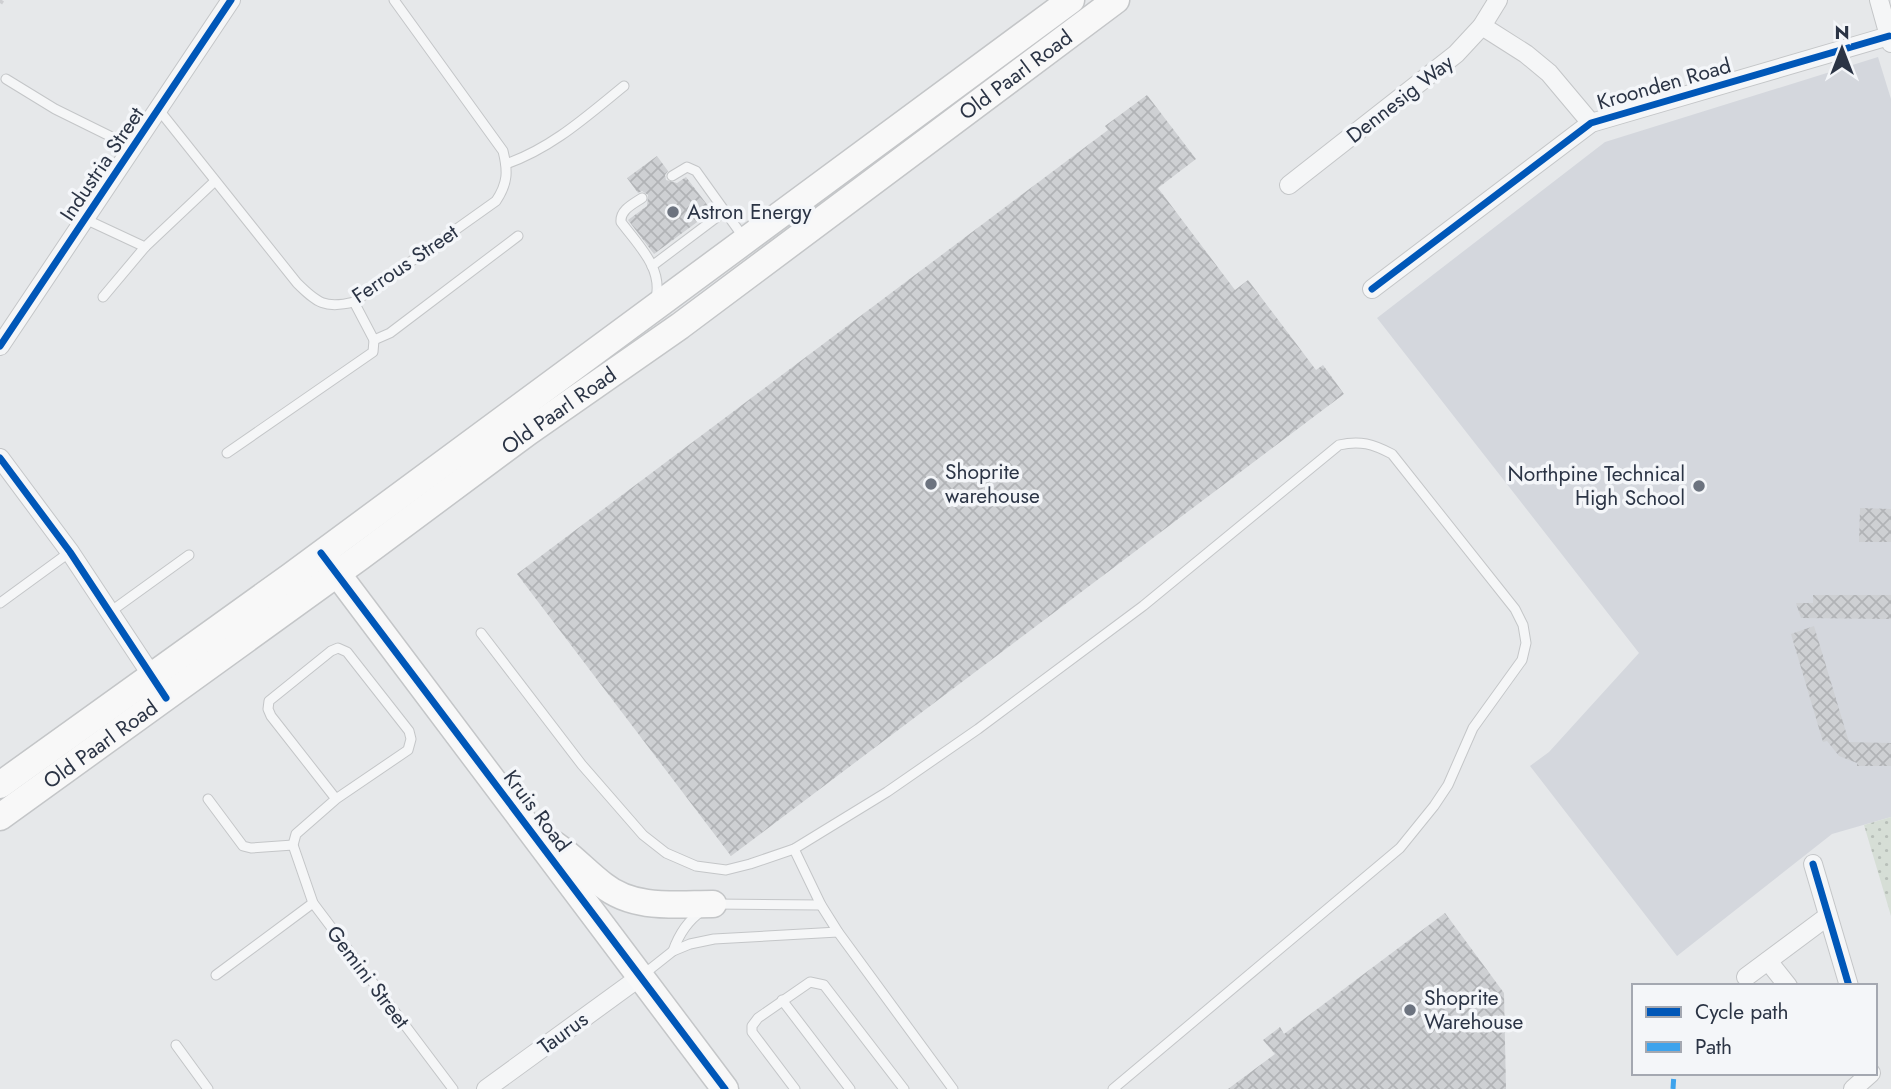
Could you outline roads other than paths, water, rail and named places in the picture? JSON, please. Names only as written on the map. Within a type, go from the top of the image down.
[{"type":"main road","name":"Old Paarl Road","points":[[0,785],[152,675],[329,564],[528,432],[1071,0]]},
{"type":"main road","name":"Old Paarl Road","points":[[0,817],[166,698],[329,564],[648,313],[755,252],[1116,0]]},
{"type":"main road","name":"Kruis Road","points":[[329,564],[725,1089]]},
{"type":"main road","points":[[529,831],[560,846],[603,886],[617,895],[637,902],[656,904],[713,904]]},
{"type":"street","name":"Industria Street","points":[[0,346],[231,0]]},
{"type":"street","name":"Dennesig Way","points":[[1289,185],[1447,62],[1482,26],[1498,0]]},
{"type":"street","points":[[1879,0],[1890,39]]},
{"type":"street","points":[[1482,26],[1526,54],[1549,73],[1591,123]]},
{"type":"street","name":"Kroonden Road","points":[[1372,289],[1591,123],[1890,39]]},
{"type":"street","points":[[0,458],[70,552],[166,698]]},
{"type":"street","points":[[1813,864],[1848,984]]},
{"type":"street","points":[[1746,978],[1828,916]]},
{"type":"street","points":[[1768,961],[1786,984]]},
{"type":"street","name":"Taurus","points":[[485,1089],[640,977]]},
{"type":"lane","points":[[394,0],[503,151],[506,164],[546,147],[624,86]]},
{"type":"lane","points":[[6,79],[55,109],[134,148]]},
{"type":"lane","name":"Ferrous Street","points":[[159,110],[296,283],[312,298],[326,305],[339,306],[354,302],[496,201],[505,187],[508,170],[506,164]]},
{"type":"lane","points":[[672,176],[687,167],[696,171],[755,252]]},
{"type":"lane","points":[[103,297],[145,247],[215,181]]},
{"type":"lane","points":[[642,198],[623,213],[621,222],[652,266],[657,278],[657,290],[648,313]]},
{"type":"lane","points":[[652,266],[725,211]]},
{"type":"lane","points":[[85,219],[145,247]]},
{"type":"lane","points":[[374,340],[390,333],[518,236]]},
{"type":"lane","points":[[227,453],[373,352],[374,340],[354,302]]},
{"type":"lane","points":[[481,633],[582,765],[643,835],[666,853],[696,866],[726,870],[794,849],[887,792],[1143,606],[1339,445],[1354,442],[1371,444],[1392,454],[1515,609],[1523,625],[1526,643],[1522,660],[1473,729],[1448,785],[1400,848],[1113,1089]]},
{"type":"lane","points":[[0,603],[70,552]]},
{"type":"lane","points":[[110,612],[189,555]]},
{"type":"lane","points":[[208,799],[243,846],[251,848],[293,845],[296,834],[335,799],[408,750],[411,739],[409,731],[347,652],[338,648],[269,701],[268,709],[335,799]]},
{"type":"lane","name":"Gemini Street","points":[[293,845],[313,903],[453,1089]]},
{"type":"lane","points":[[794,849],[821,905],[838,932],[953,1089]]},
{"type":"lane","points":[[216,975],[313,903]]},
{"type":"lane","points":[[673,951],[678,935],[686,925],[713,904],[821,905]]},
{"type":"lane","points":[[640,977],[673,951],[690,944],[714,939],[838,932]]},
{"type":"lane","points":[[795,1089],[752,1032],[752,1026],[758,1018],[810,982],[824,985],[904,1089]]},
{"type":"lane","points":[[782,1000],[850,1089]]},
{"type":"lane","points":[[176,1045],[208,1089]]},
{"type":"place","name":"Astron Energy","points":[[673,212]]},
{"type":"place","name":"Shoprite warehouse","points":[[931,484]]},
{"type":"place","name":"Northpine Technical High School","points":[[1699,486]]},
{"type":"place","name":"Shoprite Warehouse","points":[[1410,1010]]}]
